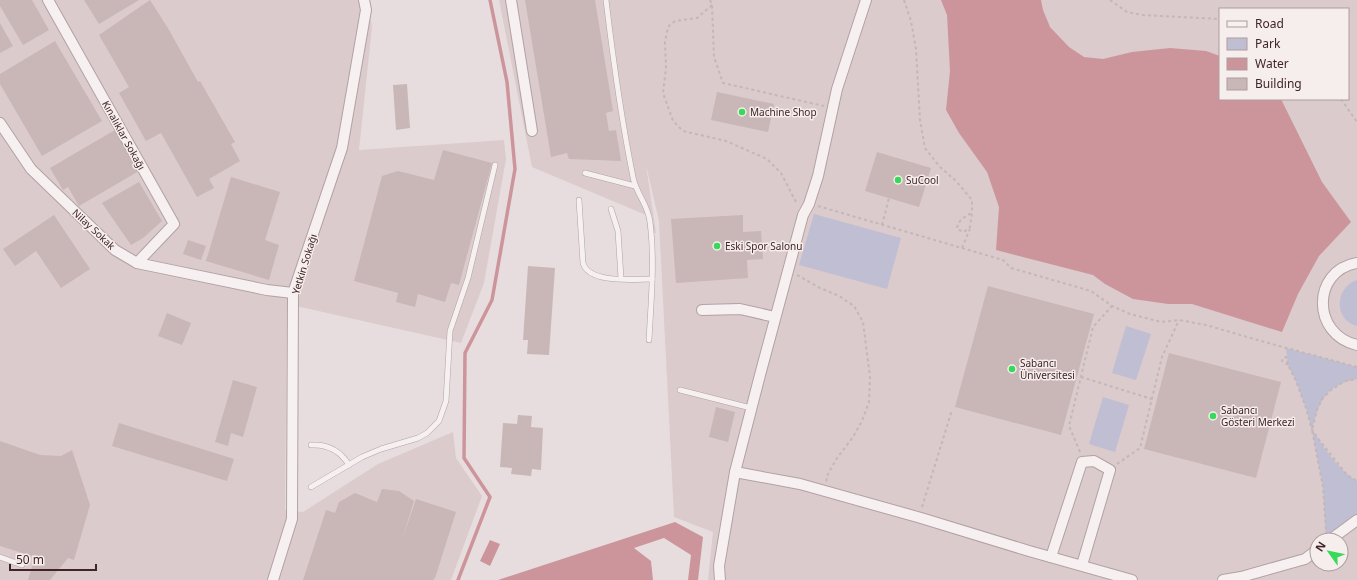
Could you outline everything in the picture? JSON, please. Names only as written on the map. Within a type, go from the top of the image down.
[{"type":"street","name":"Kınalıklar Sokağı","points":[[48,0],[174,224],[137,263]]},
{"type":"street","name":"Yetkin Sokağı","points":[[273,580],[292,519],[293,293],[342,148],[366,10],[364,0]]},
{"type":"street","points":[[511,0],[532,131]]},
{"type":"street","points":[[720,580],[719,566],[735,472],[751,408],[803,216],[809,204],[818,176],[837,89],[866,0]]},
{"type":"street","name":"Nilay Sokak","points":[[0,123],[31,169],[115,250],[137,263],[267,290],[293,293]]},
{"type":"street","points":[[1357,263],[1346,266],[1333,276],[1325,290],[1322,306],[1325,318],[1331,329],[1343,340],[1357,345]]},
{"type":"street","points":[[702,310],[740,309],[775,317]]},
{"type":"street","points":[[1051,557],[1082,462],[1094,461],[1110,470],[1082,566]]},
{"type":"street","points":[[735,472],[800,484],[1132,580]]},
{"type":"street","points":[[1335,532],[1357,520]]},
{"type":"street","points":[[1223,580],[1241,577],[1305,559],[1309,556]]},
{"type":"lane","points":[[606,0],[620,111],[635,186],[645,202],[650,220],[652,279],[649,340]]},
{"type":"lane","points":[[311,487],[362,456],[418,438],[433,427],[442,416],[446,401],[450,331],[470,272],[495,165]]},
{"type":"lane","points":[[585,173],[635,186]]},
{"type":"lane","points":[[579,200],[584,266],[589,272],[600,277],[652,279]]},
{"type":"lane","points":[[611,209],[618,231],[621,278]]},
{"type":"lane","points":[[680,390],[751,408]]},
{"type":"lane","points":[[311,445],[318,444],[333,448],[345,458],[349,465]]},
{"type":"lane","points":[[0,557],[22,564]]},
{"type":"path","points":[[710,0],[712,5],[714,57],[723,83],[833,108]]},
{"type":"path","points":[[904,0],[911,21],[916,49],[920,120],[925,148],[939,166],[956,181],[972,200],[970,227],[962,248]]},
{"type":"path","points":[[1110,0],[1128,12],[1142,15],[1219,19]]},
{"type":"path","points":[[712,5],[696,18],[675,21],[668,27],[663,93],[673,122],[683,131],[726,141],[767,159],[781,173],[803,216]]},
{"type":"path","points":[[1342,100],[1357,122]]},
{"type":"path","points":[[882,225],[889,198]]},
{"type":"path","points":[[809,204],[1003,260],[1011,268],[1091,291],[1112,306],[1130,314],[1161,322],[1179,320],[1206,325],[1357,367]]},
{"type":"path","points":[[970,227],[964,232],[957,229],[958,223],[961,219],[972,214]]},
{"type":"path","points":[[788,270],[818,287],[839,296],[854,306],[863,322],[870,377],[868,402],[862,421],[828,474],[824,491]]},
{"type":"path","points":[[1082,457],[1069,426],[1093,327],[1112,306]]},
{"type":"path","points":[[1110,470],[1114,465],[1140,448],[1162,357],[1179,320]]},
{"type":"path","points":[[1288,365],[1296,381],[1306,408],[1312,430],[1323,487],[1328,532]]},
{"type":"path","points":[[1081,376],[1152,399]]},
{"type":"path","points":[[1312,430],[1317,410],[1322,399],[1331,390],[1346,381],[1357,379]]},
{"type":"path","points":[[918,518],[952,410]]},
{"type":"path","points":[[1312,430],[1347,475],[1357,481]]},
{"type":"shaded area","points":[[0,0],[367,0],[372,27],[359,150],[504,140],[506,159],[484,283],[461,343],[287,304],[285,510],[303,512],[378,464],[453,432],[456,458],[482,496],[451,580],[0,580]]},
{"type":"shaded area","name":"Sabancı Üniversitesi","points":[[499,0],[1357,0],[1357,580],[708,580],[713,532],[674,517],[659,221],[646,165],[656,233],[648,232],[646,215],[532,167]]},
{"type":"green space","points":[[814,214],[901,238],[887,289],[799,265]]},
{"type":"green space","points":[[1357,280],[1357,326],[1349,323],[1344,317],[1341,311],[1340,303],[1344,289]]},
{"type":"green space","points":[[1126,326],[1151,334],[1136,380],[1112,373]]},
{"type":"green space","points":[[1286,348],[1357,367],[1357,379],[1338,385],[1331,390],[1321,402],[1312,429],[1338,465],[1357,481],[1357,520],[1338,532],[1326,532],[1323,487],[1312,430],[1306,408],[1296,381],[1288,365]]},
{"type":"green space","points":[[1103,397],[1129,405],[1115,452],[1089,444]]},
{"type":"water","points":[[941,0],[1041,0],[1043,10],[1050,27],[1069,47],[1084,57],[1103,59],[1132,52],[1170,48],[1206,51],[1219,56],[1219,100],[1281,100],[1322,182],[1351,222],[1319,256],[1298,294],[1282,332],[1192,304],[1168,304],[1133,299],[1105,284],[1093,275],[996,250],[999,207],[987,172],[959,133],[946,110],[950,71],[947,15]]},
{"type":"water","points":[[675,522],[703,537],[698,580],[688,580],[691,555],[664,538],[634,548],[651,561],[653,580],[498,580]]},
{"type":"water","points":[[490,540],[500,544],[490,566],[480,561]]},
{"type":"building","points":[[0,0],[32,0],[49,30],[23,45],[0,6]]},
{"type":"building","points":[[84,0],[139,0],[99,24]]},
{"type":"building","points":[[150,0],[169,30],[198,82],[200,81],[235,142],[231,144],[240,161],[209,179],[214,188],[197,197],[161,133],[146,141],[119,93],[129,87],[99,35]]},
{"type":"building","points":[[525,0],[595,0],[613,111],[606,113],[609,131],[616,130],[621,161],[569,159],[567,153],[551,157]]},
{"type":"building","points":[[0,23],[13,46],[0,53]]},
{"type":"building","points":[[55,41],[102,121],[42,156],[0,84],[0,74]]},
{"type":"building","points":[[407,84],[410,128],[396,130],[393,85]]},
{"type":"building","name":"Machine Shop","points":[[717,92],[774,104],[768,132],[711,120]]},
{"type":"building","points":[[115,130],[139,171],[79,206],[68,187],[63,190],[50,168]]},
{"type":"building","points":[[443,150],[492,163],[459,285],[451,283],[445,302],[418,294],[415,307],[396,302],[398,293],[354,281],[382,176],[398,171],[434,180]]},
{"type":"building","name":"SuCool","points":[[877,152],[931,168],[919,207],[865,191]]},
{"type":"building","points":[[231,177],[280,192],[265,240],[279,245],[269,280],[206,261]]},
{"type":"building","points":[[139,182],[162,221],[143,238],[131,245],[102,203]]},
{"type":"building","points":[[54,215],[90,269],[61,288],[36,251],[15,266],[3,249]]},
{"type":"building","name":"Eski Spor Salonu","points":[[743,215],[743,232],[761,231],[763,259],[747,260],[748,278],[676,283],[671,219]]},
{"type":"building","points":[[188,240],[206,246],[201,260],[183,254]]},
{"type":"building","points":[[528,266],[555,268],[549,355],[527,354],[528,340],[523,340]]},
{"type":"building","points":[[988,286],[1094,314],[1061,435],[955,407]]},
{"type":"building","points":[[167,313],[191,323],[182,345],[158,336]]},
{"type":"building","name":"Sabancı Gösteri Merkezi","points":[[1169,353],[1281,382],[1256,478],[1144,449]]},
{"type":"building","points":[[233,380],[257,387],[243,437],[231,433],[228,446],[215,442]]},
{"type":"building","points":[[716,407],[735,412],[728,442],[709,437]]},
{"type":"building","points":[[518,415],[532,416],[531,427],[543,428],[541,470],[532,469],[531,476],[511,474],[512,468],[500,467],[503,423],[517,424]]},
{"type":"building","points":[[119,423],[234,459],[227,481],[112,446]]},
{"type":"building","points":[[0,441],[40,455],[61,456],[72,450],[90,505],[74,560],[68,558],[50,580],[28,580],[35,557],[0,546]]},
{"type":"building","points":[[382,489],[399,491],[414,501],[402,540],[416,499],[456,512],[435,578],[433,580],[303,580],[326,510],[335,513],[339,502],[355,493],[377,502]]},
{"type":"waterway","points":[[458,580],[490,497],[464,458],[465,353],[492,300],[515,169],[507,82],[490,0]]},
{"type":"place","name":"Machine Shop","points":[[742,112]]},
{"type":"place","name":"SuCool","points":[[898,180]]},
{"type":"place","name":"Eski Spor Salonu","points":[[717,246]]},
{"type":"place","name":"Sabancı Üniversitesi","points":[[1012,369]]},
{"type":"place","name":"Sabancı Gösteri Merkezi","points":[[1213,416]]}]
